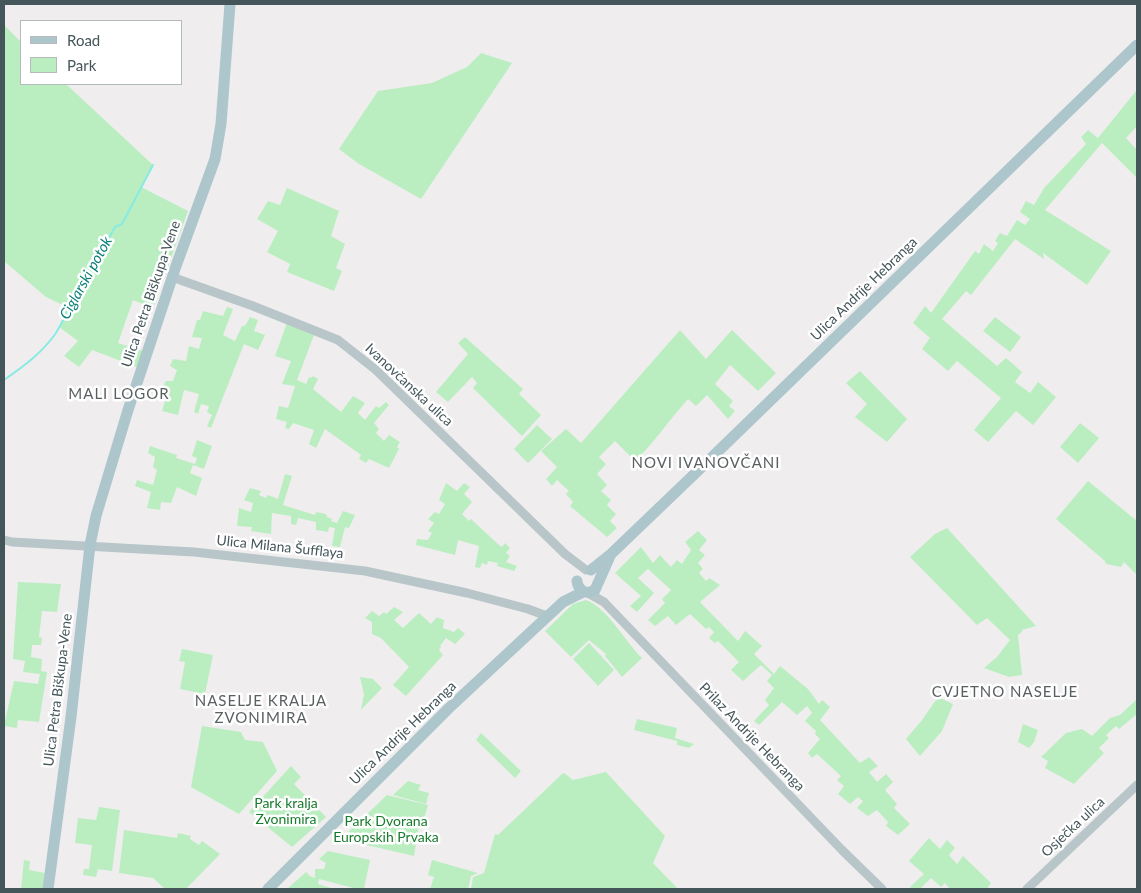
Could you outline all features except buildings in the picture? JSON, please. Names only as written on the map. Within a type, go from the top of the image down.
[{"type":"main road","name":"Ulica Petra Biškupa-Vene","points":[[48,889],[71,717],[90,545],[96,516],[128,410],[172,277],[215,158],[222,122],[230,4]]},
{"type":"main road","name":"Ulica Andrije Hebranga","points":[[268,889],[449,708],[563,602],[583,574],[611,554],[1137,45]]},
{"type":"main road","name":"Ulica Andrije Hebranga","points":[[563,602],[595,590],[611,554]]},
{"type":"main road","points":[[586,592],[578,587],[583,574],[597,574],[599,582]]},
{"type":"street","name":"Ivanovčanska ulica","points":[[172,277],[253,306],[338,340],[376,370],[565,554],[583,574]]},
{"type":"street","name":"Ulica Milana Šufflaya","points":[[4,540],[194,552],[365,571],[467,593],[547,616]]},
{"type":"street","name":"Prilaz Andrije Hebranga","points":[[599,582],[604,602]]},
{"type":"street","name":"Prilaz Andrije Hebranga","points":[[586,592],[604,602],[842,850],[882,889]]},
{"type":"street","name":"Osječka ulica","points":[[1027,889],[1137,785]]},
{"type":"green space","points":[[4,25],[20,41],[20,85],[67,85],[153,165],[141,187],[188,211],[153,308],[133,300],[118,343],[147,352],[142,369],[92,350],[79,367],[64,356],[78,341],[59,327],[67,307],[46,297],[4,261]]},
{"type":"green space","points":[[481,53],[512,63],[421,199],[359,164],[339,149],[378,91],[432,83],[467,67]]},
{"type":"green space","points":[[1136,91],[1137,126],[1126,138],[1137,150],[1137,178],[1102,143],[1045,210],[1111,251],[1087,285],[1043,253],[1044,259],[1015,239],[971,295],[966,291],[942,319],[997,366],[1006,358],[1022,372],[1015,382],[1030,393],[1038,382],[1056,397],[1033,425],[1016,411],[988,442],[974,430],[1001,398],[957,361],[948,371],[922,349],[930,338],[913,323],[925,306],[931,313],[975,251],[979,254],[984,244],[993,251],[998,243],[995,241],[1000,233],[1007,236],[1017,220],[1025,225],[1030,219],[1020,212],[1026,201],[1034,205],[1044,188],[1086,144],[1081,137],[1088,130],[1098,138]]},
{"type":"green space","points":[[287,188],[339,211],[331,236],[345,244],[336,268],[342,271],[334,291],[287,272],[290,264],[267,252],[278,231],[257,219],[268,201],[280,205]]},
{"type":"green space","points":[[227,307],[233,309],[223,335],[235,341],[242,326],[245,326],[250,317],[258,320],[254,331],[265,335],[258,350],[244,344],[211,428],[207,426],[212,415],[207,412],[209,406],[201,404],[198,414],[194,412],[199,394],[184,390],[178,415],[162,411],[169,388],[163,386],[166,381],[173,381],[177,370],[170,366],[173,359],[186,361],[189,346],[199,349],[202,338],[192,337],[197,320],[200,320],[203,311],[223,316]]},
{"type":"green space","points":[[995,317],[1021,337],[1010,352],[983,331]]},
{"type":"green space","points":[[287,323],[314,335],[297,380],[306,384],[309,377],[313,376],[318,379],[313,389],[341,412],[353,396],[365,403],[358,413],[365,420],[376,406],[379,408],[386,402],[389,405],[374,423],[379,429],[376,433],[384,441],[389,435],[400,442],[397,447],[399,449],[389,468],[369,459],[366,463],[359,459],[361,455],[325,429],[316,448],[309,444],[314,430],[293,423],[289,429],[285,428],[287,422],[276,419],[279,406],[288,408],[295,386],[282,384],[291,361],[275,356]]},
{"type":"green space","points":[[680,330],[706,359],[732,330],[776,373],[758,391],[730,365],[715,384],[733,401],[729,406],[735,411],[728,419],[707,395],[696,406],[688,399],[635,461],[615,441],[599,457],[606,464],[597,474],[607,485],[601,491],[611,500],[607,505],[616,514],[610,521],[617,528],[607,537],[570,506],[573,502],[566,494],[569,491],[557,480],[552,486],[546,479],[557,467],[541,451],[566,429],[581,443]]},
{"type":"green space","points":[[465,337],[523,389],[519,394],[541,415],[522,436],[473,388],[477,383],[472,377],[448,402],[436,392],[468,354],[458,343]]},
{"type":"green space","points":[[860,371],[907,419],[887,442],[855,417],[867,404],[846,383]]},
{"type":"green space","points":[[1080,423],[1099,438],[1078,463],[1060,447]]},
{"type":"green space","points":[[537,425],[552,439],[528,463],[514,449]]},
{"type":"green space","points":[[197,440],[212,446],[204,469],[193,465],[190,473],[202,478],[196,496],[177,487],[171,503],[161,502],[160,510],[147,508],[151,492],[135,486],[137,480],[153,485],[157,470],[153,467],[155,457],[148,453],[150,446],[177,455],[176,458],[195,464],[197,458],[192,456]]},
{"type":"green space","points":[[285,474],[292,476],[283,505],[315,515],[316,512],[326,514],[327,517],[332,519],[331,521],[337,523],[343,511],[355,515],[349,528],[345,527],[340,547],[332,546],[335,528],[329,527],[328,532],[316,530],[316,522],[298,518],[296,525],[291,524],[291,516],[272,513],[271,534],[251,531],[252,527],[237,526],[239,508],[251,512],[253,503],[244,500],[250,488],[261,491],[259,495],[266,498],[268,495],[278,499]]},
{"type":"green space","points":[[1088,481],[1137,521],[1137,575],[1124,562],[1121,567],[1106,564],[1105,561],[1056,519]]},
{"type":"green space","points":[[446,483],[457,491],[464,483],[470,487],[464,494],[472,502],[462,514],[469,521],[471,519],[499,545],[502,547],[505,543],[510,548],[506,553],[510,556],[506,562],[517,566],[514,571],[497,566],[498,563],[488,561],[487,565],[482,563],[480,568],[475,567],[479,546],[458,540],[455,555],[416,545],[417,539],[428,540],[432,533],[428,531],[434,523],[428,519],[435,512],[439,514],[445,504],[439,500]]},
{"type":"green space","points":[[947,528],[1036,626],[1022,630],[1018,635],[1022,675],[1009,677],[984,668],[997,657],[1010,640],[987,618],[977,625],[910,557],[935,534]]},
{"type":"green space","points":[[698,531],[707,540],[699,550],[705,555],[698,563],[703,569],[699,573],[706,581],[709,578],[720,585],[700,602],[738,641],[745,631],[762,646],[754,654],[774,674],[780,666],[808,689],[819,704],[822,700],[830,707],[820,720],[860,763],[869,757],[878,766],[869,772],[877,782],[886,774],[893,782],[885,790],[897,804],[894,808],[910,824],[898,835],[886,826],[888,822],[877,810],[868,816],[857,808],[863,801],[858,797],[850,804],[838,794],[844,786],[837,780],[841,776],[817,754],[812,758],[808,753],[820,739],[815,734],[816,731],[805,721],[812,713],[807,706],[797,715],[782,702],[759,725],[754,721],[769,705],[765,700],[774,688],[767,681],[772,675],[761,665],[743,681],[731,670],[739,662],[718,641],[715,643],[709,638],[714,632],[709,627],[706,629],[690,614],[676,625],[668,616],[655,626],[648,620],[665,603],[662,599],[671,590],[648,569],[638,578],[654,593],[637,612],[630,606],[641,596],[615,573],[641,547],[653,563],[660,555],[671,567],[677,560],[682,564],[691,550],[685,542]]},
{"type":"green space","points":[[18,582],[61,584],[57,612],[42,611],[39,637],[42,638],[41,645],[32,645],[31,657],[42,659],[41,671],[47,672],[39,722],[18,720],[17,728],[4,726],[14,681],[38,684],[40,674],[23,672],[25,661],[13,659]]},
{"type":"green space","points":[[586,600],[594,604],[609,617],[642,658],[622,677],[605,656],[606,654],[589,640],[571,657],[545,631],[573,604]]},
{"type":"green space","points":[[394,607],[403,612],[394,620],[403,628],[419,613],[431,624],[437,617],[444,620],[443,628],[454,632],[458,628],[465,634],[455,644],[446,638],[439,650],[443,655],[406,696],[393,685],[409,667],[381,638],[372,634],[372,622],[365,618],[372,611],[379,616],[384,612],[386,614]]},
{"type":"green space","points":[[589,643],[614,670],[598,686],[573,659]]},
{"type":"green space","points":[[182,649],[213,655],[205,694],[180,689],[185,662],[179,661]]},
{"type":"green space","points":[[360,677],[373,679],[382,688],[361,710],[364,694]]},
{"type":"green space","points":[[938,697],[953,704],[942,731],[920,756],[906,739]]},
{"type":"green space","points":[[1137,699],[1137,714],[1119,729],[1116,726],[1106,735],[1109,738],[1099,748],[1104,753],[1074,784],[1045,768],[1048,761],[1041,757],[1066,733],[1082,729],[1092,736],[1110,718],[1120,715]]},
{"type":"green space","points":[[637,719],[677,728],[675,738],[694,744],[689,748],[677,745],[677,741],[634,730]]},
{"type":"green space","points":[[1023,724],[1038,730],[1034,742],[1029,748],[1018,742]]},
{"type":"green space","points":[[202,726],[241,732],[245,740],[263,742],[277,771],[239,814],[191,787]]},
{"type":"green space","points":[[481,733],[521,771],[515,778],[476,740]]},
{"type":"green space","name":"Park kralja Zvonimira","points":[[291,766],[301,777],[294,784],[326,817],[292,847],[249,812]]},
{"type":"green space","points":[[606,772],[665,836],[653,863],[678,889],[471,889],[473,877],[484,873],[495,834],[498,835],[562,774],[564,773],[573,780]]},
{"type":"green space","name":"Park Dvorana Europskih Prvaka","points":[[408,781],[421,785],[418,790],[429,793],[426,804],[393,795]]},
{"type":"green space","name":"Park Dvorana Europskih Prvaka","points":[[387,795],[428,805],[424,819],[420,819],[414,856],[341,839]]},
{"type":"green space","points":[[99,807],[120,810],[112,871],[98,869],[96,877],[83,875],[84,869],[89,869],[92,845],[75,843],[78,818],[96,820]]},
{"type":"green space","points":[[124,830],[177,838],[178,833],[191,836],[190,839],[199,845],[202,841],[220,854],[186,889],[165,889],[153,878],[119,873]]},
{"type":"green space","points":[[929,838],[940,849],[947,840],[955,848],[949,855],[957,864],[963,856],[991,883],[988,887],[989,889],[950,889],[945,883],[941,887],[931,878],[920,889],[912,889],[910,887],[924,874],[909,861]]},
{"type":"green space","points":[[328,851],[370,860],[364,889],[357,889],[319,879],[318,884],[331,889],[287,889],[306,872],[315,878],[315,869],[324,869],[326,863],[319,859]]},
{"type":"green space","points":[[24,860],[30,861],[29,870],[45,873],[43,889],[21,889]]},
{"type":"green space","points":[[432,860],[478,873],[471,876],[468,889],[430,889],[434,877],[428,875]]},
{"type":"waterway","name":"Ciglarski potok","points":[[4,380],[39,353],[56,333],[115,227],[122,224],[153,165]]},
{"type":"district","name":"MALI LOGOR","points":[[119,394]]},
{"type":"district","name":"NOVI IVANOVČANI","points":[[706,463]]},
{"type":"district","name":"CVJETNO NASELJE","points":[[1005,692]]},
{"type":"district","name":"NASELJE KRALJA ZVONIMIRA","points":[[261,710]]}]
